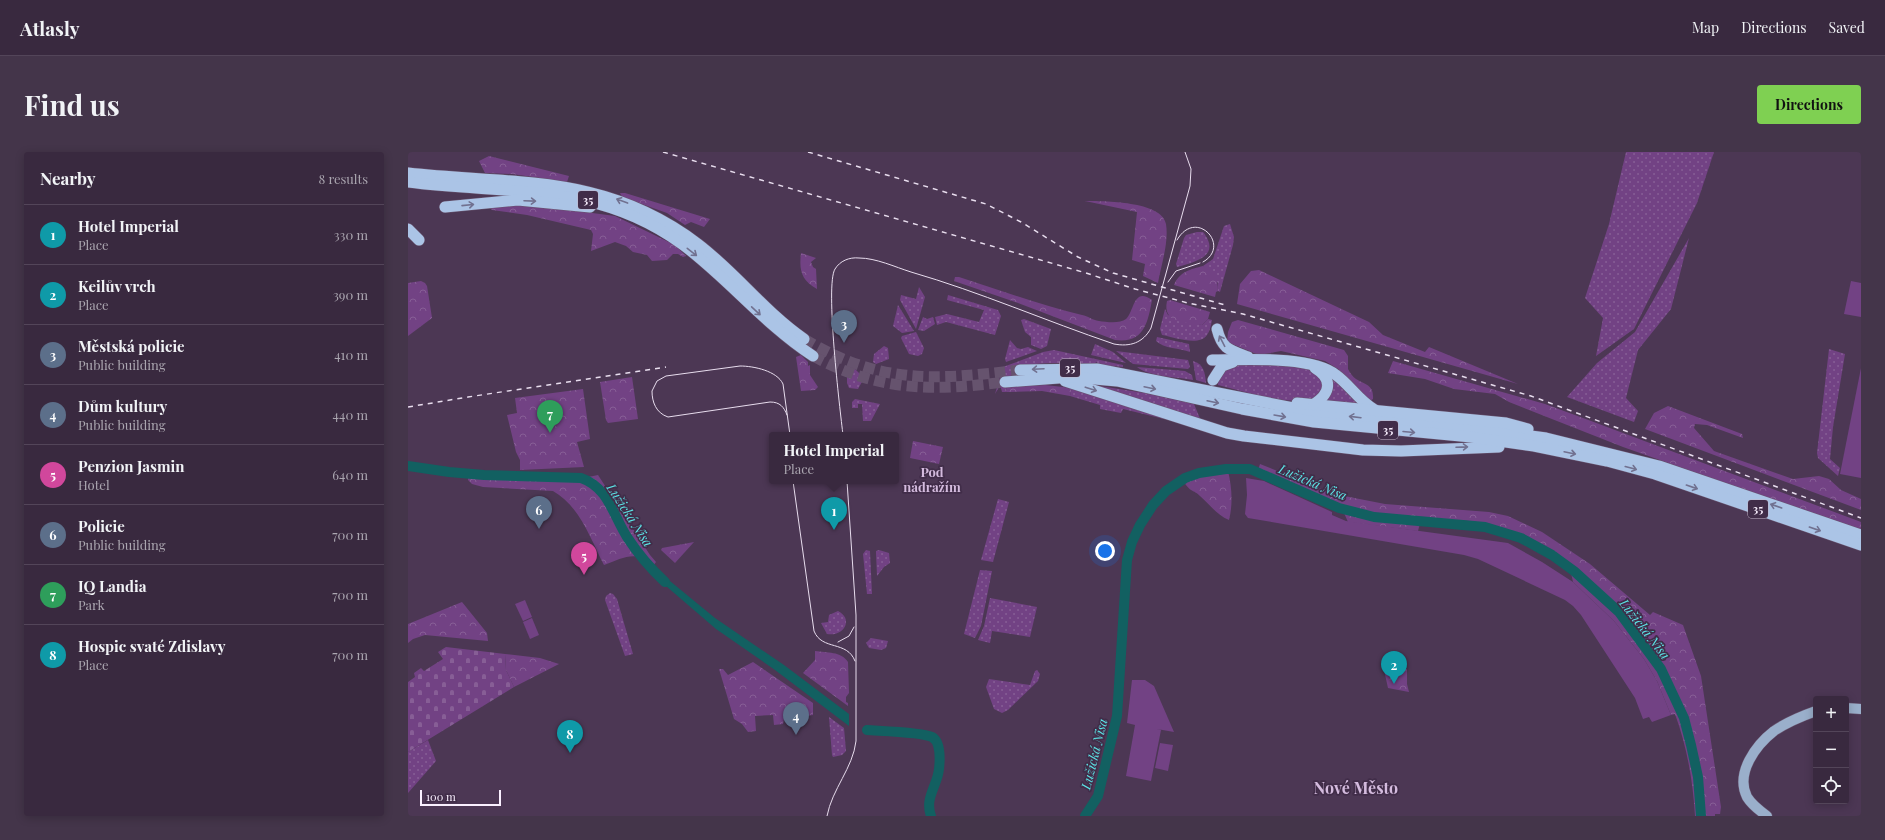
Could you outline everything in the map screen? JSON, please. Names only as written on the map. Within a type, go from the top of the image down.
[{"type":"highway","name":"35","points":[[408,173],[428,180]]},
{"type":"highway","name":"35","points":[[408,182],[428,180],[535,192],[576,198],[618,210],[649,224],[695,254],[782,335],[813,356]]},
{"type":"highway","name":"35","points":[[474,184],[543,183],[584,190],[612,198],[650,214],[698,244],[778,319],[804,339]]},
{"type":"highway","points":[[445,207],[503,201],[535,201],[593,208],[649,224]]},
{"type":"highway","points":[[408,230],[419,240]]},
{"type":"highway","points":[[1217,329],[1223,346],[1231,351],[1256,360]]},
{"type":"highway","points":[[1212,360],[1256,360],[1303,363],[1322,367],[1336,374],[1367,405],[1375,410]]},
{"type":"highway","points":[[1213,380],[1218,371],[1226,363],[1256,360]]},
{"type":"highway","points":[[1303,363],[1322,373],[1327,383],[1326,394],[1314,404]]},
{"type":"highway","name":"35","points":[[1020,370],[1097,369],[1314,422],[1478,438],[1609,457]]},
{"type":"highway","name":"35","points":[[1005,382],[1053,378],[1078,378],[1117,381],[1185,391]]},
{"type":"highway","points":[[1053,378],[1227,433],[1285,442],[1363,450],[1401,451],[1455,447],[1534,446]]},
{"type":"highway","name":"35","points":[[1243,404],[1257,402],[1314,412],[1472,428],[1546,438],[1657,470],[1861,535]]},
{"type":"highway","points":[[1257,402],[1314,404],[1506,423],[1527,429],[1546,438]]},
{"type":"highway","name":"35","points":[[1657,470],[1861,545]]},
{"type":"main road","points":[[1849,708],[1861,709]]},
{"type":"main road","points":[[1767,816],[1750,802],[1746,795],[1744,773],[1753,753],[1763,741],[1775,731],[1792,721],[1813,712]]},
{"type":"green space","points":[[1626,152],[1714,152],[1697,203],[1634,329],[1596,356],[1603,318],[1585,298],[1609,224]]},
{"type":"green space","points":[[489,156],[569,176],[567,182],[512,174],[485,173],[479,161]]},
{"type":"green space","points":[[620,193],[625,193],[710,219],[704,227],[691,222],[685,225],[667,213],[622,197]]},
{"type":"green space","points":[[1085,201],[1105,201],[1131,204],[1154,211],[1162,216],[1166,224],[1167,231],[1158,283],[1143,276],[1145,264],[1132,260],[1137,212]]},
{"type":"green space","points":[[495,205],[547,207],[615,216],[675,245],[686,256],[683,257],[678,254],[673,254],[667,260],[652,261],[647,255],[633,252],[626,246],[615,242],[591,251],[593,234],[591,230],[527,215],[492,210],[490,208]]},
{"type":"green space","points":[[1230,224],[1234,237],[1233,245],[1220,292],[1218,291],[1218,283],[1203,266],[1213,259],[1224,226]]},
{"type":"green space","points":[[1203,232],[1208,240],[1208,252],[1204,257],[1198,260],[1177,267],[1176,264],[1184,238],[1186,235]]},
{"type":"green space","points":[[1689,238],[1671,309],[1638,350],[1626,398],[1638,411],[1634,422],[1567,397],[1597,363],[1635,332]]},
{"type":"green space","points":[[801,253],[816,258],[811,262],[813,267],[816,269],[817,289],[807,282],[802,274],[800,265]]},
{"type":"green space","points":[[1203,266],[1215,276],[1218,291],[1216,292],[1215,297],[1174,285],[1182,274]]},
{"type":"green space","points":[[1259,270],[1369,322],[1383,335],[1425,352],[1429,347],[1518,384],[1237,304],[1240,284],[1251,271]]},
{"type":"green space","points":[[955,277],[1105,322],[1117,322],[1126,319],[1129,316],[1135,302],[1141,296],[1152,300],[1149,316],[1143,330],[1132,339],[1115,340],[1018,303],[954,281]]},
{"type":"green space","points":[[421,281],[427,286],[432,318],[408,336],[408,283]]},
{"type":"green space","points":[[1851,281],[1861,283],[1861,317],[1844,314]]},
{"type":"green space","points":[[919,287],[925,297],[916,329],[900,300],[901,295],[916,299]]},
{"type":"green space","points":[[948,295],[998,310],[1001,316],[995,335],[946,322],[937,325],[935,317],[947,314],[979,322],[984,310],[947,300]]},
{"type":"green space","points":[[1170,300],[1210,312],[1208,319],[1202,325],[1183,322],[1172,318],[1166,309],[1167,301]]},
{"type":"green space","points":[[898,305],[914,331],[902,333],[893,326]]},
{"type":"green space","points":[[1165,309],[1168,315],[1202,325],[1208,319],[1212,320],[1207,335],[1203,339],[1192,341],[1162,335],[1160,329]]},
{"type":"green space","points":[[923,317],[927,319],[933,317],[935,324],[924,331],[918,330]]},
{"type":"green space","points":[[1024,319],[1051,329],[1047,346],[1041,349],[1031,345],[1031,337],[1025,332],[1021,320]]},
{"type":"green space","points":[[1238,320],[1344,350],[1348,356],[1348,369],[1355,378],[1371,388],[1373,399],[1370,401],[1338,369],[1325,361],[1281,351],[1259,355],[1227,342],[1228,332],[1232,322]]},
{"type":"green space","points":[[916,332],[924,348],[922,354],[918,356],[909,354],[901,338],[902,336]]},
{"type":"green space","points":[[1157,337],[1189,344],[1190,352],[1163,346],[1156,341]]},
{"type":"green space","points":[[1010,340],[1017,348],[1021,349],[1028,347],[1037,351],[1006,362],[1005,359]]},
{"type":"green space","points":[[1095,344],[1113,352],[1126,363],[1091,355]]},
{"type":"green space","points":[[884,346],[888,348],[889,359],[876,364],[873,362],[874,354]]},
{"type":"green space","points":[[1829,349],[1845,354],[1833,427],[1830,459],[1840,468],[1838,476],[1818,458],[1817,453]]},
{"type":"green space","points":[[1054,350],[1123,365],[1123,367],[1101,365],[1096,362],[1095,364],[1050,363],[1020,365],[1021,376],[1006,387],[1007,392],[1002,392],[1001,388],[999,387],[995,394],[1003,367],[1043,352]]},
{"type":"green space","points":[[1116,351],[1188,360],[1190,367],[1188,369],[1133,364]]},
{"type":"green space","points":[[801,355],[808,362],[808,366],[810,365],[810,375],[818,387],[815,390],[801,391],[796,357]]},
{"type":"green space","points":[[1193,361],[1200,364],[1202,367],[1206,383],[1196,380]]},
{"type":"green space","points":[[1393,361],[1545,404],[1861,522],[1861,531],[1623,447],[1509,402],[1495,394],[1454,389],[1425,379],[1388,373]]},
{"type":"green space","points":[[1266,364],[1307,368],[1321,377],[1324,389],[1309,402],[1271,399],[1218,385],[1218,377],[1231,365]]},
{"type":"green space","points":[[1137,367],[1185,371],[1192,375],[1193,380],[1156,375]]},
{"type":"green space","points":[[1861,368],[1861,478],[1840,474]]},
{"type":"green space","points":[[855,369],[864,378],[858,389],[849,388],[847,383],[847,372]]},
{"type":"green space","points":[[1328,373],[1357,403],[1357,404],[1326,402]]},
{"type":"green space","points":[[632,377],[638,419],[608,423],[606,420],[600,382]]},
{"type":"green space","points":[[1087,384],[1145,393],[1194,404],[1201,421]]},
{"type":"green space","points":[[1045,385],[1072,388],[1070,396],[1042,391],[1007,392],[1006,387]]},
{"type":"green space","points":[[1072,387],[1193,426],[1123,409],[1121,413],[1100,409],[1100,405],[1070,396]]},
{"type":"green space","points":[[583,389],[590,439],[577,442],[584,467],[520,470],[520,460],[516,452],[507,415],[517,413],[515,398]]},
{"type":"green space","points":[[855,399],[880,404],[871,421],[863,421],[862,404],[858,404],[858,408],[852,408],[852,402]]},
{"type":"green space","points":[[1668,406],[1742,434],[1743,438],[1707,425],[1695,424],[1694,428],[1714,451],[1793,479],[1819,476],[1829,479],[1841,490],[1861,499],[1861,510],[1645,429],[1654,413]]},
{"type":"green space","points":[[913,441],[943,447],[939,464],[910,458]]},
{"type":"green space","points":[[1260,464],[1334,494],[1385,504],[1489,512],[1508,516],[1542,532],[1590,564],[1650,615],[1653,612],[1683,625],[1701,676],[1721,807],[1720,814],[1715,814],[1715,816],[1695,816],[1689,764],[1675,714],[1671,715],[1657,681],[1644,659],[1614,621],[1573,582],[1569,563],[1540,545],[1520,535],[1500,527],[1481,522],[1421,519],[1418,531],[1348,522],[1341,506],[1258,470]]},
{"type":"green space","points":[[1228,471],[1232,496],[1229,520],[1217,513],[1198,494],[1188,488],[1184,482],[1206,474]]},
{"type":"green space","points":[[468,475],[550,480],[583,478],[598,475],[656,562],[653,566],[641,558],[630,556],[604,565],[578,514],[571,505],[553,491],[483,487],[472,484],[468,480]]},
{"type":"green space","points":[[1246,478],[1264,481],[1332,512],[1332,515],[1346,521],[1508,543],[1542,562],[1573,582],[1614,621],[1644,659],[1657,681],[1671,715],[1652,722],[1649,717],[1643,719],[1635,698],[1581,615],[1565,600],[1478,559],[1464,555],[1248,518],[1245,514],[1247,495]]},
{"type":"green space","points":[[998,499],[1009,502],[993,562],[981,560]]},
{"type":"green space","points":[[694,542],[675,563],[661,550],[662,548]]},
{"type":"green space","points":[[866,550],[870,551],[872,594],[867,594],[863,554]]},
{"type":"green space","points":[[879,550],[889,553],[890,563],[884,567],[877,576],[876,551]]},
{"type":"green space","points":[[980,570],[992,571],[981,626],[975,638],[964,634]]},
{"type":"green space","points":[[610,593],[617,599],[633,654],[625,656],[605,600],[606,596]]},
{"type":"green space","points":[[990,598],[1037,607],[1030,637],[992,631],[990,643],[978,640],[984,626]]},
{"type":"green space","points":[[525,600],[532,617],[523,621],[515,604]]},
{"type":"green space","points":[[462,602],[487,633],[488,641],[425,635],[413,639],[408,643],[408,624]]},
{"type":"green space","points":[[838,611],[843,614],[845,618],[845,627],[838,633],[827,634],[821,623],[828,622],[829,615]]},
{"type":"green space","points":[[532,618],[539,635],[530,639],[523,622]]},
{"type":"green space","points":[[871,638],[888,641],[886,648],[881,650],[869,648],[866,643]]},
{"type":"green space","points":[[446,647],[505,654],[506,670],[514,687],[408,752],[408,682],[415,677],[414,673],[421,668],[424,671],[443,659],[438,652]]},
{"type":"green space","points":[[815,651],[838,654],[845,658],[848,662],[849,693],[846,697],[846,702],[848,703],[848,706],[803,673],[815,660]]},
{"type":"green space","points":[[505,654],[540,658],[559,664],[514,687],[506,670]]},
{"type":"green space","points":[[753,662],[813,703],[813,715],[784,719],[783,724],[774,725],[773,715],[755,716],[756,731],[748,732],[742,724],[734,719],[719,669],[723,669],[728,675]]},
{"type":"green space","points":[[1407,669],[1407,684],[1409,692],[1388,688],[1384,670]]},
{"type":"green space","points":[[1037,670],[1040,674],[1038,681],[1008,710],[1002,713],[994,709],[986,687],[989,679],[1030,685],[1035,671]]},
{"type":"green space","points":[[1132,680],[1145,680],[1154,686],[1174,732],[1157,729],[1161,730],[1151,781],[1126,776],[1135,725],[1127,723]]},
{"type":"green space","points":[[829,717],[844,728],[846,751],[842,755],[833,757],[832,755]]},
{"type":"green space","points":[[428,740],[436,761],[408,793],[408,752]]},
{"type":"green space","points":[[1160,743],[1173,745],[1168,771],[1155,768]]},
{"type":"shaded area","points":[[659,572],[715,618],[784,665],[849,714],[849,726],[775,670],[716,629],[652,574]]},
{"type":"waterway","name":"Lužická Nisa","points":[[408,466],[484,475],[581,478],[590,482],[604,495],[622,529],[644,561],[665,582]]},
{"type":"waterway","name":"Lužická Nisa","points":[[1085,816],[1098,796],[1117,716],[1127,560],[1132,542],[1140,525],[1153,505],[1166,491],[1185,478],[1199,473],[1226,469],[1250,469],[1339,508],[1374,517],[1485,527],[1521,538],[1552,555],[1574,571],[1619,612],[1661,669],[1684,718],[1698,777],[1701,816]]},
{"type":"waterway","name":"Lužická Nisa","points":[[867,730],[927,735],[935,740],[938,745],[940,758],[937,776],[929,802],[931,816]]},
{"type":"tunnel","points":[[804,339],[832,354],[858,365],[884,372],[909,376],[961,376],[1020,370]]},
{"type":"tunnel","points":[[813,356],[837,368],[861,377],[907,386],[954,387],[1005,382]]},
{"type":"tram line","points":[[843,432],[832,322],[832,280],[835,269],[839,264],[852,258],[865,258],[879,261],[962,288],[1114,344],[1125,345],[1136,343],[1144,337],[1151,328],[1190,186],[1191,169],[1185,152]]},
{"type":"tram line","points":[[1177,240],[1185,231],[1193,227],[1201,228],[1208,233],[1213,239],[1214,247],[1211,255],[1203,262]]},
{"type":"tram line","points":[[1168,282],[1176,271],[1200,263]]},
{"type":"tram line","points":[[787,415],[781,406],[770,402],[668,417],[660,413],[656,407],[652,391],[657,381],[666,376],[740,366],[764,370],[776,376],[783,384],[790,432]]},
{"type":"tram line","points":[[793,484],[814,631],[818,637],[828,644],[846,650],[855,661]]},
{"type":"tram line","points":[[827,816],[833,797],[851,760],[856,741],[856,615],[847,484]]},
{"type":"tram line","points":[[838,642],[849,636],[854,627]]},
{"type":"railway","points":[[663,152],[1086,273],[1135,289],[1188,303],[1243,314],[1531,396],[1861,518]]},
{"type":"railway","points":[[808,152],[986,204],[1021,222],[1078,257],[1113,273],[1225,305]]},
{"type":"railway","points":[[408,407],[666,367]]},
{"type":"place","name":"Městská policie","points":[[844,343]]},
{"type":"place","name":"IQ Landia","points":[[550,433]]},
{"type":"place","name":"Policie","points":[[539,529]]},
{"type":"place","name":"Hotel Imperial","points":[[834,530]]},
{"type":"place","name":"Penzion Jasmin","points":[[584,575]]},
{"type":"place","name":"Keilův vrch","points":[[1394,684]]},
{"type":"place","name":"Dům kultury","points":[[796,735]]},
{"type":"place","name":"Hospic svaté Zdislavy","points":[[570,753]]},
{"type":"district","name":"Pod nádražím","points":[[932,480]]},
{"type":"district","name":"Nové Město","points":[[1356,788]]}]
